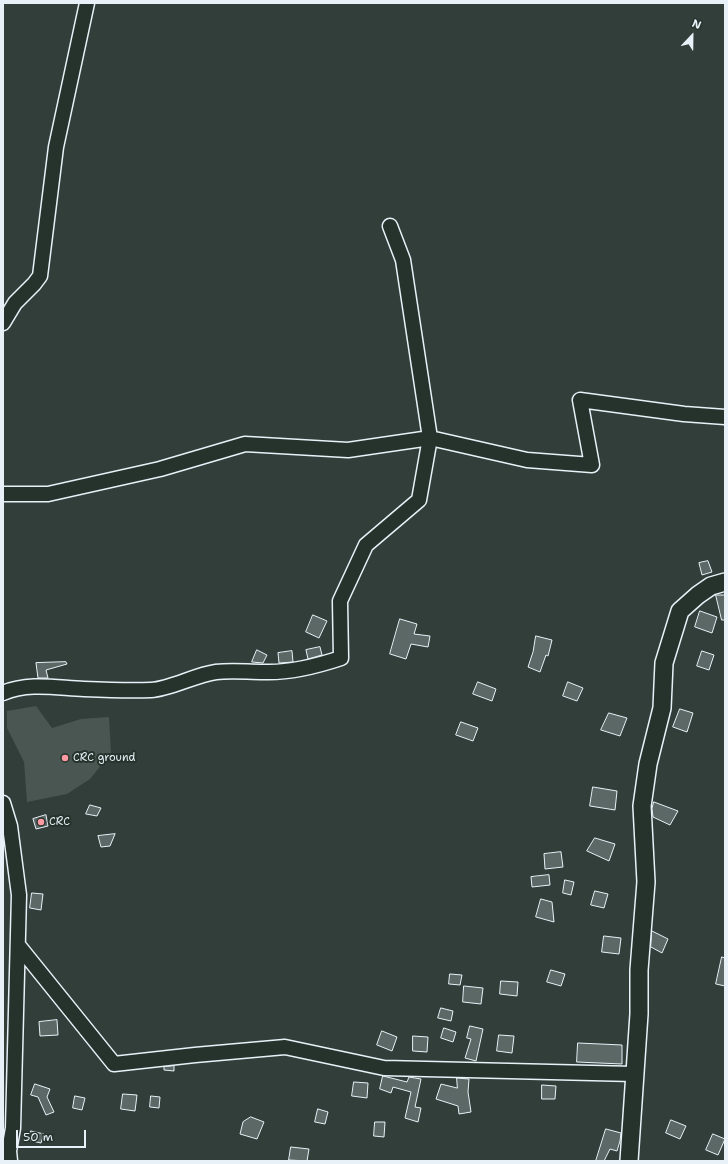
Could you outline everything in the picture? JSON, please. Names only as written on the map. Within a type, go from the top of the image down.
[{"type":"main road","points":[[629,1161],[639,1014],[639,970],[646,882],[642,806],[648,764],[662,708],[664,663],[680,611],[711,586],[725,582]]},
{"type":"street","points":[[3,323],[15,303],[40,276],[56,147],[86,3]]},
{"type":"street","points":[[3,693],[29,687],[52,685],[83,689],[153,690],[214,672],[236,670],[265,672],[315,667],[341,658],[340,601],[366,545],[419,500],[430,438],[403,260],[390,226]]},
{"type":"street","points":[[3,494],[48,494],[160,469],[245,444],[348,450],[430,438],[528,460],[592,465],[580,400],[684,414],[725,417]]},
{"type":"street","points":[[3,803],[10,826],[19,895],[13,1053],[13,1128],[9,1151],[10,1161]]},
{"type":"street","points":[[18,945],[114,1064],[195,1054],[285,1047],[384,1068],[634,1074]]},
{"type":"shaded area","name":"CRC ground","points":[[36,706],[52,728],[81,719],[109,717],[111,753],[90,779],[67,794],[27,802],[24,762],[7,728],[7,711]]},
{"type":"building","points":[[708,561],[712,572],[702,575],[699,563]]},
{"type":"building","points":[[716,595],[725,595],[725,620],[722,620]]},
{"type":"building","points":[[700,611],[717,617],[712,633],[695,627]]},
{"type":"building","points":[[313,615],[327,621],[319,638],[306,632]]},
{"type":"building","points":[[400,619],[417,624],[414,634],[430,636],[428,647],[411,644],[406,659],[390,654]]},
{"type":"building","points":[[536,636],[552,640],[548,656],[546,655],[540,672],[528,667]]},
{"type":"building","points":[[320,647],[322,655],[308,659],[306,650]]},
{"type":"building","points":[[257,650],[267,655],[263,663],[252,662]]},
{"type":"building","points":[[292,651],[293,662],[279,663],[278,653]]},
{"type":"building","points":[[702,651],[714,655],[709,670],[697,666]]},
{"type":"building","points":[[66,662],[67,664],[46,670],[48,678],[38,678],[36,663]]},
{"type":"building","points":[[478,682],[496,689],[492,701],[473,694]]},
{"type":"building","points":[[568,682],[583,688],[577,701],[563,696]]},
{"type":"building","points":[[680,709],[693,713],[687,732],[673,727]]},
{"type":"building","points":[[609,713],[627,718],[620,736],[601,730]]},
{"type":"building","points":[[461,722],[478,728],[473,741],[456,735]]},
{"type":"building","points":[[593,787],[617,791],[615,810],[590,806]]},
{"type":"building","points":[[654,802],[678,811],[670,825],[653,817],[652,809]]},
{"type":"building","points":[[90,805],[101,808],[97,816],[86,814]]},
{"type":"building","name":"CRC","points":[[46,815],[48,826],[36,829],[33,819]]},
{"type":"building","points":[[115,834],[110,846],[101,847],[98,836]]},
{"type":"building","points":[[595,838],[615,844],[609,861],[587,851]]},
{"type":"building","points":[[561,852],[563,867],[545,869],[544,854]]},
{"type":"building","points":[[549,875],[550,885],[532,887],[531,877]]},
{"type":"building","points":[[565,880],[574,882],[571,895],[563,893]]},
{"type":"building","points":[[595,891],[608,894],[604,908],[591,905]]},
{"type":"building","points":[[32,893],[43,894],[41,910],[30,908]]},
{"type":"building","points":[[541,899],[552,902],[554,922],[536,917]]},
{"type":"building","points":[[652,931],[668,939],[662,953],[651,947]]},
{"type":"building","points":[[604,936],[621,938],[619,954],[602,952]]},
{"type":"building","points":[[722,957],[725,958],[725,986],[716,984]]},
{"type":"building","points":[[551,970],[565,974],[561,986],[547,982]]},
{"type":"building","points":[[450,974],[462,975],[460,985],[449,984]]},
{"type":"building","points":[[501,981],[518,982],[517,996],[500,994]]},
{"type":"building","points":[[464,986],[483,988],[481,1004],[463,1002]]},
{"type":"building","points":[[441,1008],[453,1011],[451,1021],[438,1018]]},
{"type":"building","points":[[57,1020],[58,1035],[40,1036],[39,1022]]},
{"type":"building","points":[[470,1026],[483,1029],[476,1061],[465,1058],[471,1039],[467,1038]]},
{"type":"building","points":[[444,1028],[456,1032],[453,1042],[441,1038]]},
{"type":"building","points":[[382,1031],[397,1037],[392,1051],[377,1045]]},
{"type":"building","points":[[499,1035],[514,1036],[512,1053],[497,1051]]},
{"type":"building","points":[[413,1036],[428,1037],[427,1052],[413,1051]]},
{"type":"building","points":[[578,1043],[622,1045],[622,1064],[577,1062]]},
{"type":"building","points":[[174,1066],[174,1071],[164,1070],[164,1067]]},
{"type":"building","points":[[383,1076],[407,1082],[409,1077],[421,1079],[415,1107],[421,1108],[418,1122],[405,1118],[411,1092],[393,1087],[391,1093],[380,1089]]},
{"type":"building","points":[[457,1078],[469,1079],[468,1092],[471,1112],[459,1114],[458,1106],[436,1099],[441,1084],[457,1088]]},
{"type":"building","points":[[354,1082],[368,1083],[367,1098],[352,1096]]},
{"type":"building","points":[[35,1084],[50,1089],[47,1097],[54,1112],[46,1115],[38,1097],[31,1095]]},
{"type":"building","points":[[542,1085],[556,1086],[555,1099],[542,1099]]},
{"type":"building","points":[[123,1094],[137,1095],[135,1111],[121,1109]]},
{"type":"building","points":[[75,1096],[85,1098],[82,1110],[73,1108]]},
{"type":"building","points":[[151,1096],[160,1097],[159,1108],[150,1107]]},
{"type":"building","points":[[318,1109],[328,1112],[325,1124],[315,1122]]},
{"type":"building","points":[[251,1117],[264,1122],[257,1139],[240,1134],[243,1122]]},
{"type":"building","points":[[671,1120],[686,1126],[680,1139],[666,1133]]},
{"type":"building","points":[[375,1122],[385,1122],[384,1137],[374,1136]]},
{"type":"building","points":[[606,1129],[621,1133],[617,1151],[610,1149],[604,1161],[596,1161]]},
{"type":"building","points":[[31,1131],[44,1134],[41,1143],[28,1140]]},
{"type":"building","points":[[713,1134],[725,1139],[718,1155],[706,1150]]},
{"type":"building","points":[[291,1147],[309,1149],[307,1161],[289,1160]]},
{"type":"place","name":"CRC ground","points":[[65,758]]},
{"type":"place","name":"CRC","points":[[41,822]]}]
